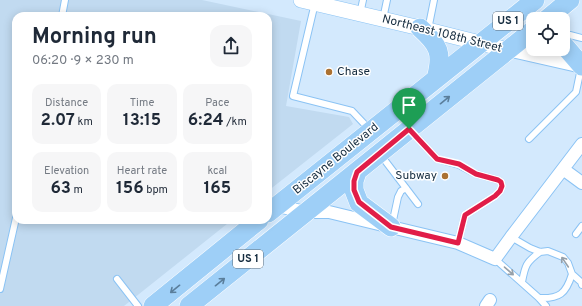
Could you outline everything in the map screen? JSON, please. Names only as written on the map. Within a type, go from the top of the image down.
[{"type":"main road","name":"Biscayne Boulevard","points":[[272,206],[371,131],[535,0]]},
{"type":"main road","points":[[424,29],[437,47],[440,57],[436,79]]},
{"type":"main road","name":"Biscayne Boulevard","points":[[189,306],[526,36]]},
{"type":"main road","points":[[570,44],[582,66]]},
{"type":"main road","points":[[357,172],[354,181],[354,190],[359,202],[391,227]]},
{"type":"main road","name":"US 1","points":[[153,306],[254,224]]},
{"type":"street","name":"Northeast 108th Street","points":[[311,1],[361,7],[383,19],[508,50],[582,66]]},
{"type":"street","points":[[272,207],[306,212],[329,212],[458,243],[496,260],[511,237],[582,144]]},
{"type":"street","points":[[563,169],[582,183]]},
{"type":"lane","points":[[62,12],[64,0]]},
{"type":"lane","points":[[383,19],[387,0]]},
{"type":"lane","points":[[424,29],[434,0]]},
{"type":"lane","points":[[311,1],[293,96],[352,111],[371,131]]},
{"type":"lane","points":[[570,39],[582,38]]},
{"type":"lane","points":[[529,139],[576,92],[582,66]]},
{"type":"lane","points":[[409,129],[437,159],[459,164],[476,174],[501,182],[502,186],[500,191],[495,196],[465,215],[458,243]]},
{"type":"lane","points":[[380,154],[418,204]]},
{"type":"lane","points":[[391,227],[398,197],[401,191],[406,188]]},
{"type":"lane","points":[[0,289],[15,224]]},
{"type":"lane","points":[[576,234],[582,226]]},
{"type":"lane","points":[[511,237],[540,252],[548,251],[563,257],[568,263],[572,274],[581,282],[582,285]]},
{"type":"lane","points":[[522,282],[524,269],[527,263],[540,252]]},
{"type":"lane","points":[[496,260],[522,282],[546,306]]},
{"type":"lane","points":[[539,298],[558,296],[566,289],[572,274]]},
{"type":"lane","points":[[117,279],[138,306]]},
{"type":"shaded area","points":[[0,0],[202,0],[259,12],[12,12],[12,224],[227,224],[124,306],[0,306]]},
{"type":"shaded area","points":[[272,15],[301,21],[286,106],[349,117],[353,124],[272,188]]},
{"type":"place","name":"Chase","points":[[329,72]]},
{"type":"place","name":"Subway","points":[[445,176]]},
{"type":"route","points":[[409,129],[437,159],[459,164],[476,174],[501,182],[502,186],[500,191],[495,196],[465,215],[458,243],[391,227],[359,202],[354,190],[354,181],[357,172],[409,129]]}]
